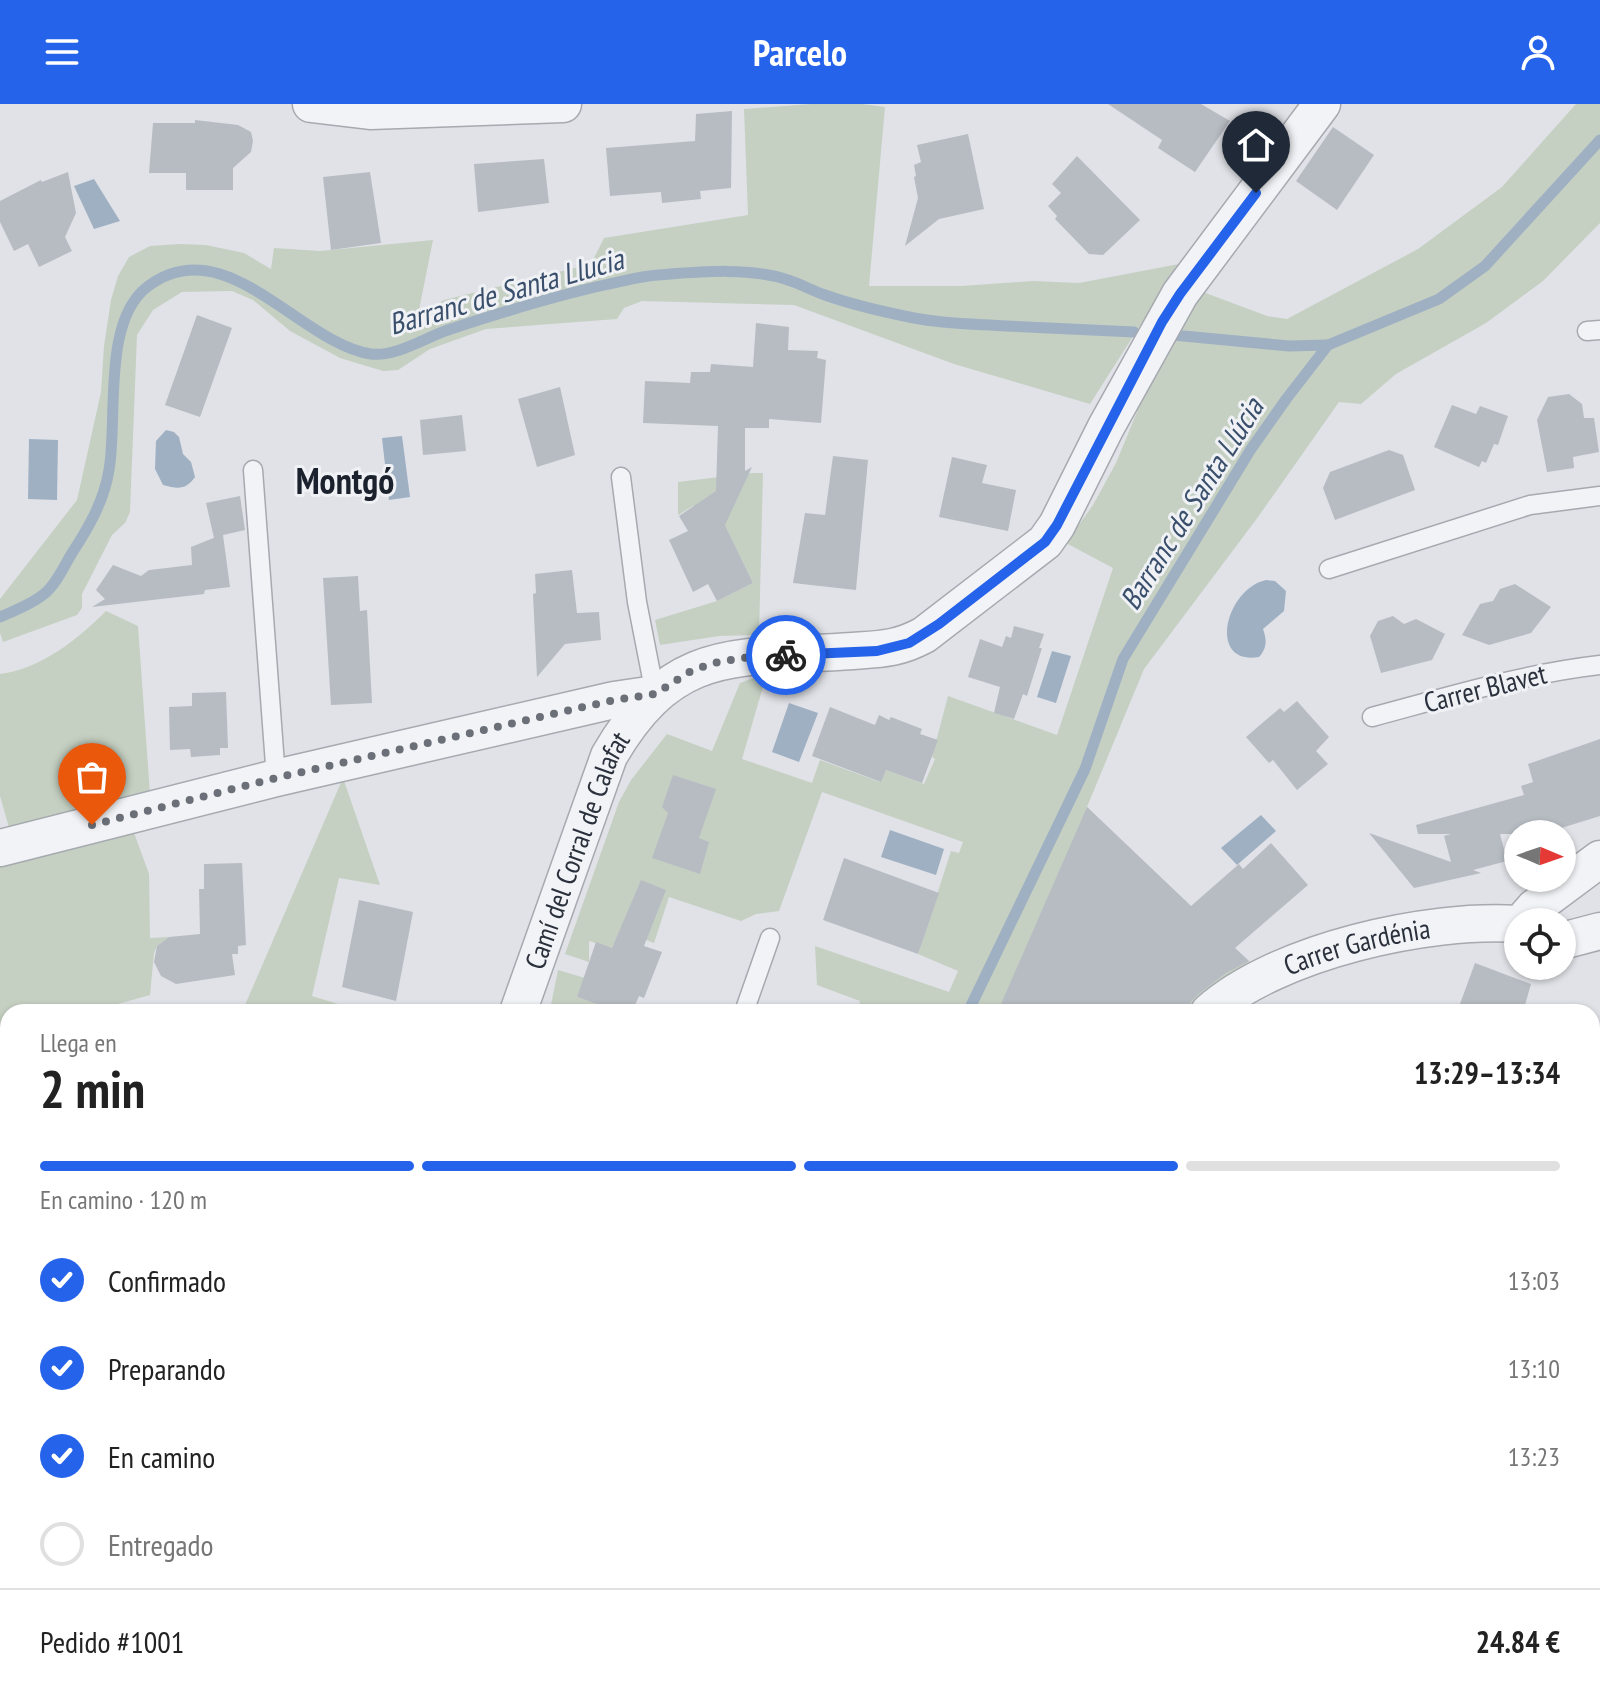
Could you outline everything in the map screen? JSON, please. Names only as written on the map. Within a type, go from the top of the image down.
[{"type":"street","points":[[311,104],[370,111],[563,104]]},
{"type":"street","name":"Camí del Corral de Calafat","points":[[521,1004],[609,756],[626,726],[655,694],[691,671],[714,663],[742,658],[877,651],[909,643],[932,630],[1045,542],[1057,525],[1168,313],[1322,104]]},
{"type":"street","points":[[0,848],[276,778],[614,700],[655,694]]},
{"type":"street","points":[[1534,908],[1600,859]]},
{"type":"street","name":"Carrer Gardénia","points":[[1218,1004],[1257,979],[1327,952],[1450,925],[1504,923]]},
{"type":"street","points":[[1576,937],[1600,931]]},
{"type":"lane","points":[[253,470],[276,778]]},
{"type":"lane","points":[[621,477],[637,602],[655,694]]},
{"type":"lane","points":[[1329,569],[1530,505],[1600,496]]},
{"type":"lane","name":"Carrer Blavet","points":[[1372,717],[1515,680],[1600,665]]},
{"type":"lane","points":[[747,1004],[770,938]]},
{"type":"green space","points":[[811,104],[885,107],[869,286],[961,286],[1033,281],[1079,283],[1179,264],[1090,404],[954,364],[794,305],[642,301],[624,308],[617,319],[486,329],[430,349],[398,370],[383,371],[340,358],[290,331],[253,300],[232,291],[182,292],[153,310],[137,335],[130,512],[125,523],[112,535],[82,594],[82,608],[77,615],[3,642],[0,599],[77,500],[101,392],[111,300],[118,276],[129,257],[150,246],[206,245],[244,253],[271,269],[274,248],[320,251],[433,240],[418,315],[444,300],[591,264],[604,238],[748,215],[744,109]]},
{"type":"green space","points":[[1576,104],[1600,104],[1600,223],[1543,281],[1486,323],[1396,374],[1361,404],[1339,402],[1258,517],[1144,669],[1087,807],[1256,968],[1207,1004],[859,1004],[860,1001],[817,985],[815,946],[949,992],[958,971],[918,954],[951,851],[959,853],[963,842],[822,792],[779,911],[756,914],[741,921],[669,897],[654,943],[620,930],[612,948],[589,941],[589,962],[565,954],[619,802],[631,780],[667,734],[712,751],[740,683],[767,673],[742,759],[812,783],[820,760],[880,782],[886,770],[924,784],[935,759],[932,757],[948,696],[1057,735],[1113,568],[1066,543],[1093,505],[1116,463],[1163,357],[1203,292],[1267,316],[1287,319],[1418,249],[1502,187]]},
{"type":"green space","points":[[763,473],[759,635],[719,636],[660,645],[655,620],[717,601],[753,583],[723,521],[699,513],[693,506],[678,515],[678,482]]},
{"type":"green space","points":[[106,611],[138,626],[150,794],[10,831],[0,796],[0,674],[30,666],[58,651]]},
{"type":"green space","points":[[343,778],[380,885],[339,878],[312,996],[338,1004],[245,1004]]},
{"type":"green space","points":[[133,830],[149,874],[150,938],[169,937],[157,946],[154,953],[150,995],[118,1004],[0,1004],[0,863]]},
{"type":"green space","points":[[558,970],[585,978],[577,997],[597,1004],[551,1004]]},
{"type":"water","points":[[94,179],[120,221],[94,229],[74,186]]},
{"type":"water","points":[[166,430],[179,437],[183,454],[191,462],[195,477],[185,486],[163,485],[155,469],[156,441]]},
{"type":"water","points":[[402,436],[410,497],[389,500],[382,438]]},
{"type":"water","points":[[29,439],[58,440],[57,500],[28,499]]},
{"type":"water","points":[[1266,580],[1275,581],[1286,591],[1284,611],[1263,629],[1266,644],[1259,657],[1243,657],[1232,650],[1228,639],[1232,611],[1240,597],[1252,586]]},
{"type":"water","points":[[1052,651],[1071,656],[1056,703],[1037,697]]},
{"type":"water","points":[[789,703],[818,713],[799,762],[772,752]]},
{"type":"water","points":[[1261,815],[1276,831],[1237,865],[1221,848]]},
{"type":"water","points":[[890,830],[944,849],[936,875],[881,857]]},
{"type":"building","points":[[1108,104],[1201,104],[1230,121],[1195,172],[1158,148],[1162,140]]},
{"type":"building","points":[[732,111],[731,188],[700,191],[701,199],[662,203],[661,192],[610,196],[606,148],[695,141],[696,114]]},
{"type":"building","points":[[195,120],[238,125],[251,132],[251,152],[233,168],[233,190],[186,190],[186,173],[149,173],[153,123],[195,123]]},
{"type":"building","points":[[1333,127],[1374,155],[1337,210],[1296,181]]},
{"type":"building","points":[[968,134],[984,209],[939,219],[905,246],[918,198],[914,165],[921,162],[917,145]]},
{"type":"building","points":[[1077,156],[1140,220],[1103,255],[1089,254],[1055,219],[1057,216],[1048,206],[1061,193],[1052,184]]},
{"type":"building","points":[[544,159],[549,203],[478,212],[474,164]]},
{"type":"building","points":[[68,172],[76,213],[65,237],[72,251],[39,267],[28,244],[14,251],[0,222],[0,201],[41,180]]},
{"type":"building","points":[[370,172],[381,243],[331,250],[323,177]]},
{"type":"building","points":[[197,315],[232,328],[200,417],[165,405]]},
{"type":"building","points":[[756,323],[789,327],[788,350],[818,351],[817,358],[826,360],[821,423],[769,419],[769,428],[745,428],[745,471],[752,467],[725,525],[753,583],[717,601],[708,584],[693,592],[669,540],[688,531],[679,516],[716,491],[718,426],[643,423],[645,381],[690,383],[691,372],[710,372],[711,364],[753,367]]},
{"type":"building","points":[[560,387],[575,455],[537,467],[518,399]]},
{"type":"building","points":[[1569,394],[1582,404],[1584,418],[1594,418],[1599,452],[1573,457],[1574,468],[1547,472],[1537,420],[1548,397]]},
{"type":"building","points":[[1452,405],[1476,414],[1480,406],[1508,416],[1498,445],[1494,444],[1486,463],[1482,461],[1479,467],[1434,447]]},
{"type":"building","points":[[462,415],[466,451],[423,455],[420,420]]},
{"type":"building","points":[[1389,450],[1403,455],[1415,490],[1335,520],[1323,488],[1330,472]]},
{"type":"building","points":[[833,456],[868,460],[856,590],[793,583],[805,513],[825,515]]},
{"type":"building","points":[[952,457],[987,465],[982,483],[1016,490],[1008,531],[939,517]]},
{"type":"building","points":[[240,496],[245,530],[223,535],[230,587],[205,590],[204,594],[92,607],[105,599],[96,590],[113,565],[141,576],[149,570],[192,565],[191,547],[214,538],[206,503]]},
{"type":"building","points":[[572,570],[577,613],[599,612],[601,640],[565,644],[537,677],[535,574]]},
{"type":"building","points":[[358,576],[360,611],[367,610],[372,703],[331,705],[323,578]]},
{"type":"building","points":[[1515,584],[1551,607],[1531,633],[1489,645],[1462,635],[1480,604],[1493,601],[1500,589]]},
{"type":"building","points":[[1393,616],[1404,624],[1416,619],[1445,634],[1432,660],[1381,673],[1370,636],[1378,621]]},
{"type":"building","points":[[1014,626],[1044,634],[1027,696],[1023,694],[1014,719],[994,713],[1000,687],[968,677],[980,639],[1002,647],[1006,636],[1011,638]]},
{"type":"building","points":[[226,692],[228,748],[220,748],[220,755],[191,757],[190,749],[170,750],[169,707],[192,706],[192,693]]},
{"type":"building","points":[[1297,701],[1329,737],[1316,751],[1328,764],[1297,790],[1273,760],[1269,763],[1246,737],[1280,708],[1284,712]]},
{"type":"building","points":[[830,707],[875,725],[879,715],[889,720],[891,717],[922,729],[920,734],[938,740],[922,783],[886,770],[881,782],[812,756]]},
{"type":"building","points":[[1600,739],[1600,816],[1576,823],[1576,820],[1504,820],[1504,834],[1500,834],[1504,862],[1473,870],[1481,873],[1414,888],[1369,833],[1451,862],[1444,836],[1451,834],[1418,834],[1416,825],[1524,795],[1521,786],[1533,782],[1528,764]]},
{"type":"building","points":[[673,775],[716,789],[699,838],[709,842],[700,874],[652,858],[668,813],[662,807]]},
{"type":"building","points":[[1087,807],[1191,906],[1239,864],[1243,869],[1271,843],[1308,885],[1235,948],[1249,961],[1226,973],[1190,1004],[1001,1004]]},
{"type":"building","points":[[844,858],[939,893],[918,954],[823,920]]},
{"type":"building","points":[[242,863],[246,945],[238,946],[238,954],[232,954],[235,975],[176,984],[161,976],[154,962],[157,946],[169,937],[200,934],[199,889],[204,889],[204,864]]},
{"type":"building","points":[[641,880],[666,890],[644,946],[662,952],[644,998],[639,996],[636,1004],[597,1004],[577,997],[596,942],[612,948]]},
{"type":"building","points":[[359,900],[413,912],[396,1001],[342,987]]},
{"type":"building","points":[[1475,963],[1504,974],[1504,980],[1531,984],[1525,1004],[1460,1004]]},
{"type":"waterway","name":"Barranc de Santa Llúcia","points":[[972,1004],[1085,769],[1123,659],[1251,449],[1287,398],[1328,345],[1439,299],[1485,266],[1600,140]]},
{"type":"waterway","name":"Barranc de Santa Llucia","points":[[0,617],[39,598],[48,590],[90,523],[104,492],[109,470],[114,372],[123,323],[133,303],[147,287],[176,272],[205,271],[233,279],[344,346],[371,354],[399,350],[465,324],[588,289],[645,276],[705,272],[770,275],[846,302],[925,320],[1134,332]]},
{"type":"waterway","name":"Barranc de Santa Llucia","points":[[1173,335],[1289,346],[1328,345]]},
{"type":"way so far","points":[[92,825],[307,771],[614,700],[655,694],[691,671],[714,663],[786,655]]},
{"type":"district","name":"Montgó","points":[[345,481]]},
{"type":"route","points":[[786,655],[877,651],[909,643],[1028,558],[1045,542],[1057,525],[1162,322],[1256,193]]}]
